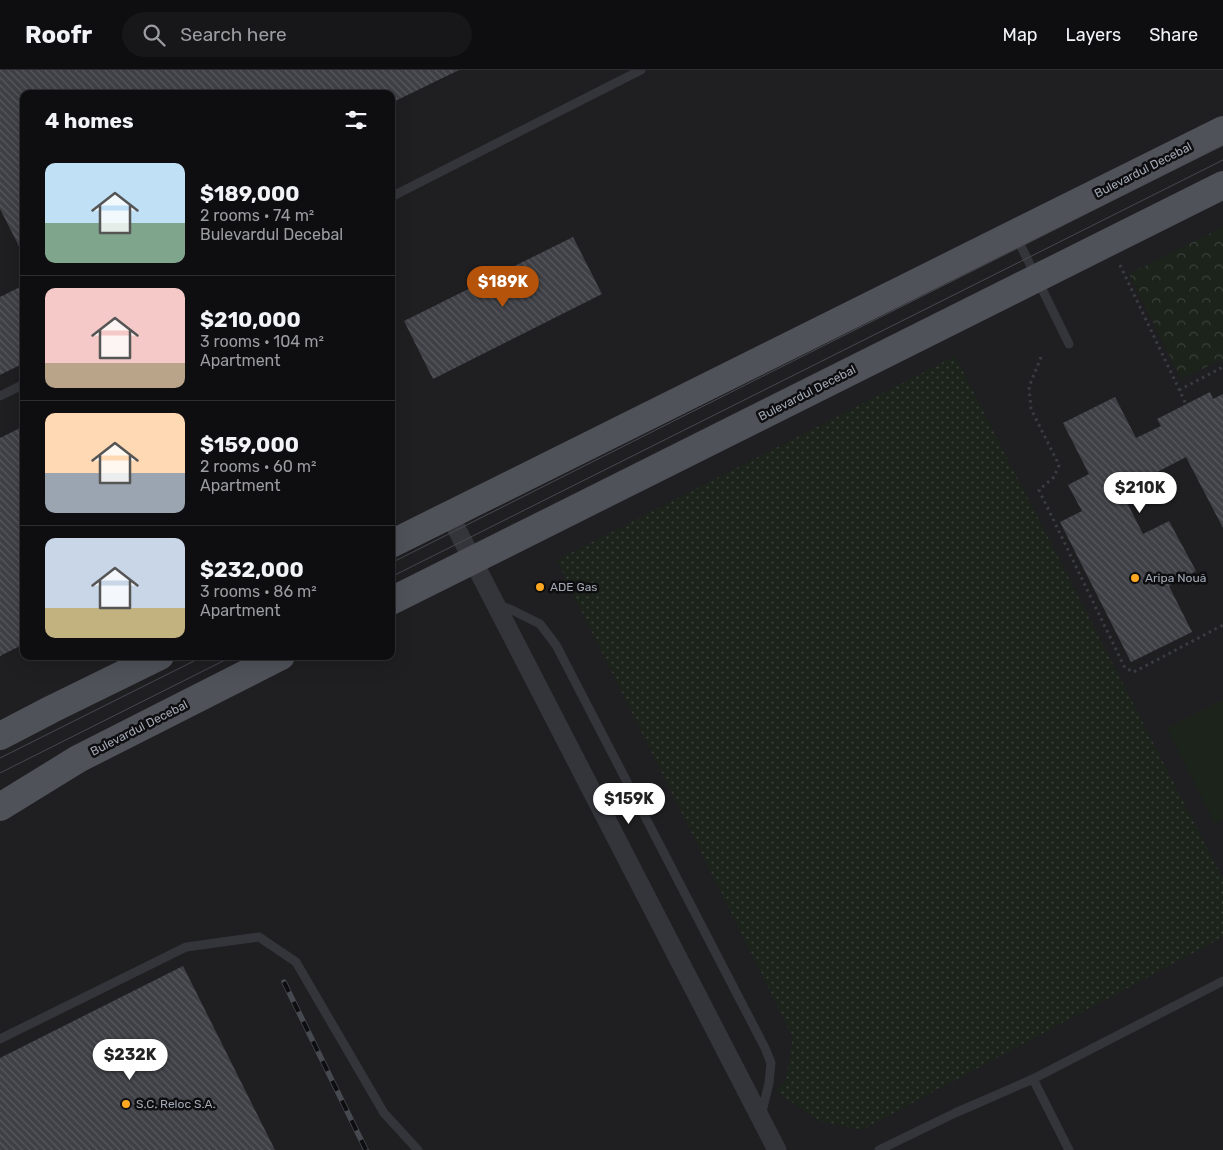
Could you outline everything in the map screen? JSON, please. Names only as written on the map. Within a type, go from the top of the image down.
[{"type":"main road","name":"Bulevardul Decebal","points":[[395,542],[1223,130]]},
{"type":"main road","name":"Bulevardul Decebal","points":[[395,599],[1223,185]]},
{"type":"main road","points":[[0,736],[152,660]]},
{"type":"main road","name":"Bulevardul Decebal","points":[[0,807],[78,759],[273,660]]},
{"type":"street","points":[[450,516],[777,1150]]},
{"type":"lane","points":[[395,195],[641,70]]},
{"type":"lane","points":[[1014,234],[1069,344]]},
{"type":"lane","points":[[0,396],[20,386]]},
{"type":"lane","points":[[496,605],[512,610],[540,624],[556,646],[756,1031],[771,1063],[770,1083],[761,1119]]},
{"type":"lane","points":[[0,1039],[186,947],[259,937],[296,962],[384,1112],[418,1150]]},
{"type":"lane","points":[[879,1150],[955,1113],[1033,1079],[1223,981]]},
{"type":"lane","points":[[1033,1079],[1069,1150]]},
{"type":"path","points":[[1116,258],[1186,404]]},
{"type":"path","points":[[1041,357],[1029,387],[1031,409],[1059,465],[1054,476],[1039,490],[1125,668],[1134,672],[1223,625]]},
{"type":"path","points":[[1179,390],[1223,367]]},
{"type":"shaded area","points":[[0,70],[1223,70],[1223,1150],[0,1150]]},
{"type":"green space","points":[[1223,227],[1223,359],[1181,379],[1129,274]]},
{"type":"green space","points":[[955,356],[1223,879],[1223,937],[862,1130],[819,1121],[776,1091],[786,1081],[793,1037],[557,560]]},
{"type":"green space","points":[[1223,700],[1223,819],[1215,824],[1167,728]]},
{"type":"building","points":[[0,70],[459,70],[395,101],[395,90],[20,90],[20,248],[0,209]]},
{"type":"building","points":[[573,237],[602,294],[433,379],[404,321]]},
{"type":"building","points":[[20,287],[20,365],[0,375],[0,297]]},
{"type":"building","points":[[1210,392],[1213,399],[1223,394],[1223,528],[1186,457],[1121,491],[1143,534],[1169,521],[1196,571],[1169,586],[1192,632],[1131,662],[1060,522],[1082,511],[1068,485],[1089,474],[1063,423],[1115,397],[1136,438],[1161,426],[1157,419]]},
{"type":"building","points":[[20,428],[20,646],[0,656],[0,438]]},
{"type":"building","name":"S.C. Reloc S.A.","points":[[183,966],[275,1150],[0,1150],[0,1058]]},
{"type":"tram line","points":[[395,561],[1223,145]]},
{"type":"tram line","points":[[395,575],[1223,160]]},
{"type":"tram line","points":[[0,758],[196,660]]},
{"type":"tram line","points":[[0,773],[225,660]]},
{"type":"railway","points":[[284,982],[366,1150]]},
{"type":"place","name":"Aripa Nouă","points":[[1135,578]]},
{"type":"place","name":"ADE Gas","points":[[540,587]]},
{"type":"place","name":"S.C. Reloc S.A.","points":[[126,1104]]}]
